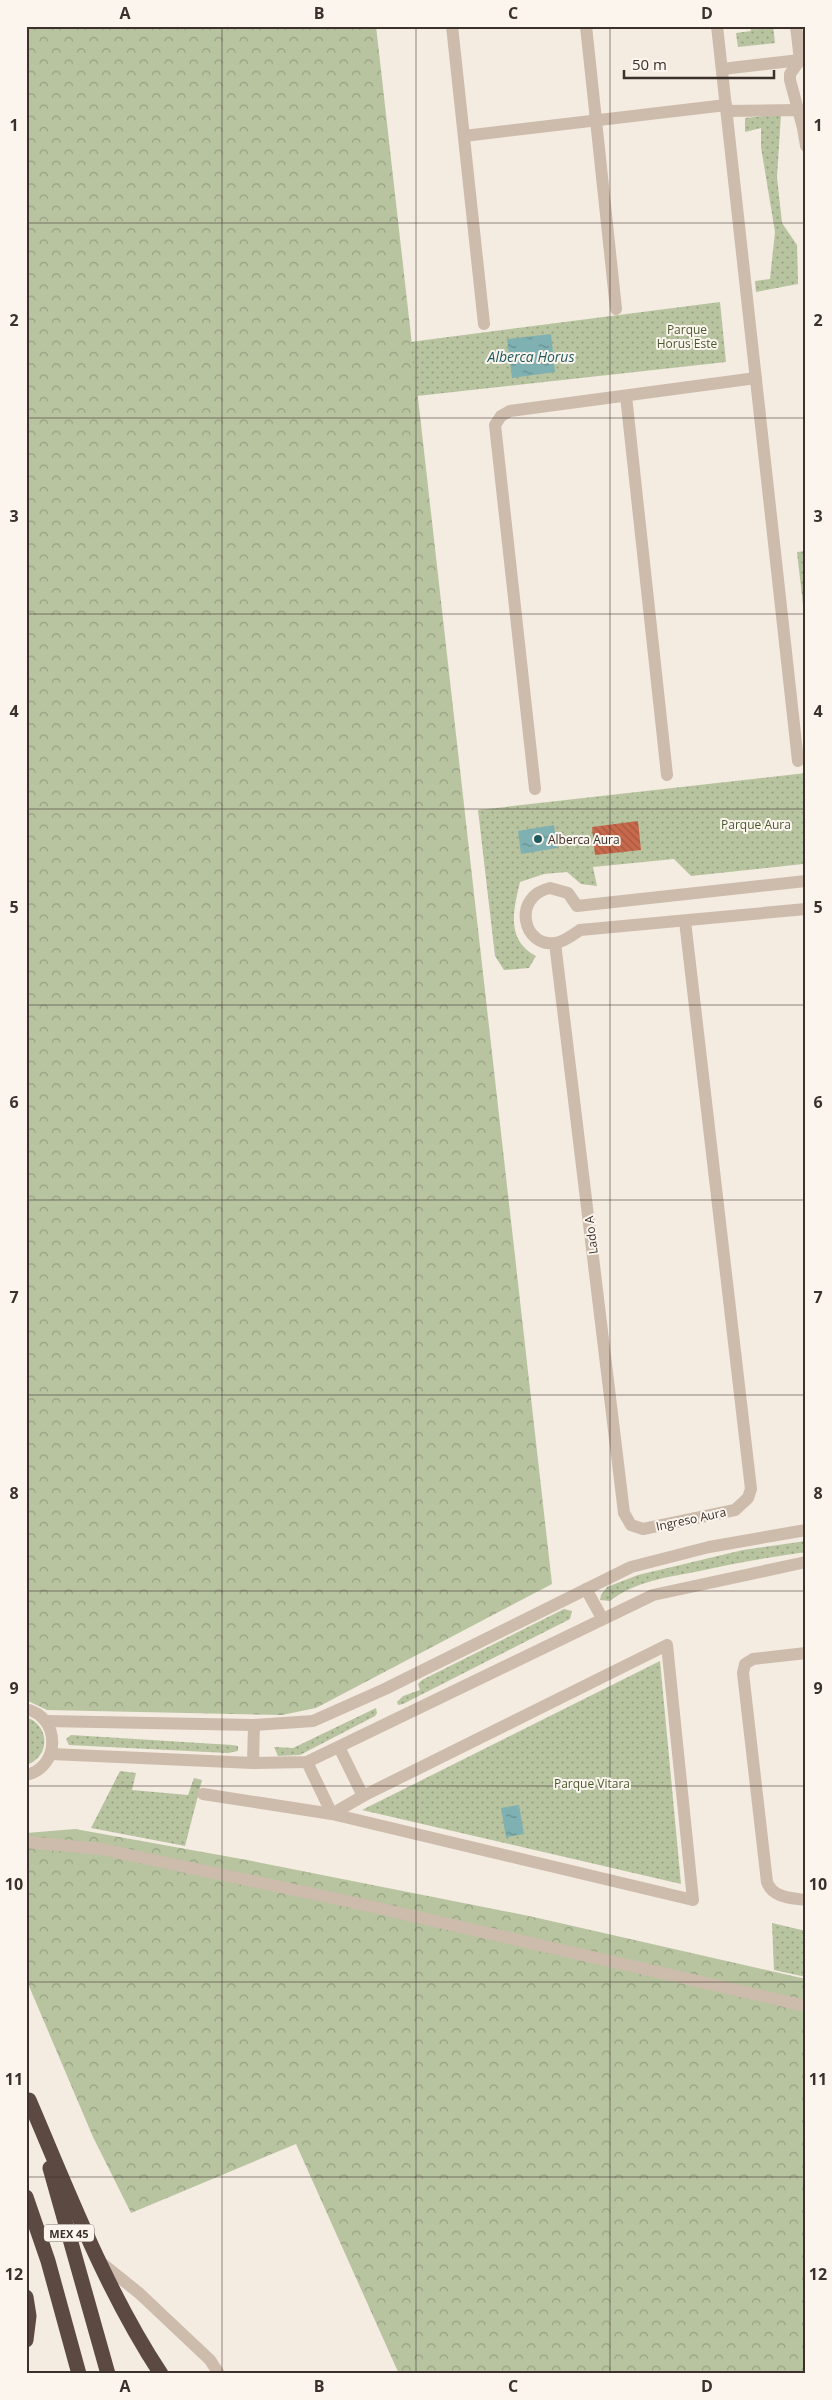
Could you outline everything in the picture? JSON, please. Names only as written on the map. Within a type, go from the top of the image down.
[{"type":"highway","points":[[28,2096],[98,2259],[140,2341],[161,2374]]},
{"type":"highway","name":"MEX 45","points":[[28,2096],[108,2374]]},
{"type":"highway","name":"MEX 45","points":[[26,2197],[48,2261],[79,2374]]},
{"type":"highway","points":[[26,2297],[29,2316],[26,2340]]},
{"type":"street","points":[[452,26],[484,324]]},
{"type":"street","points":[[586,26],[616,309]]},
{"type":"street","points":[[718,26],[798,761]]},
{"type":"street","points":[[796,26],[803,58]]},
{"type":"street","points":[[722,69],[803,58]]},
{"type":"street","points":[[803,58],[790,74],[793,95],[802,111],[806,146]]},
{"type":"street","points":[[464,136],[726,108],[802,111]]},
{"type":"street","points":[[535,789],[495,425],[501,416],[510,411],[756,378]]},
{"type":"street","points":[[626,396],[667,775]]},
{"type":"street","points":[[806,881],[577,906],[568,893],[562,890],[545,889],[529,901],[525,914],[529,930],[539,940],[555,943],[580,930],[806,909]]},
{"type":"street","name":"Ingreso Aura","points":[[631,1525],[643,1529],[735,1510],[748,1498],[751,1489],[686,921]]},
{"type":"street","name":"Lado A","points":[[555,943],[624,1512],[631,1525]]},
{"type":"street","points":[[46,1721],[254,1725],[297,1724],[324,1717],[631,1567],[709,1547],[806,1530]]},
{"type":"street","points":[[51,1754],[253,1763],[307,1762],[602,1618],[662,1592],[806,1562]]},
{"type":"street","points":[[586,1589],[602,1618]]},
{"type":"street","points":[[203,1794],[332,1814],[694,1900],[667,1645],[363,1796],[332,1814]]},
{"type":"street","points":[[806,1653],[753,1658],[745,1664],[743,1673],[767,1882],[769,1887],[780,1895],[806,1900]]},
{"type":"street","points":[[26,1709],[38,1714],[46,1721],[52,1731],[53,1743],[51,1754],[46,1763],[38,1770],[26,1774]]},
{"type":"street","points":[[253,1763],[254,1725]]},
{"type":"street","points":[[339,1747],[363,1796]]},
{"type":"street","points":[[307,1762],[332,1814]]},
{"type":"street","points":[[26,1842],[101,1849],[356,1903],[806,2006]]},
{"type":"street","points":[[98,2259],[139,2293],[210,2360],[219,2374]]},
{"type":"green space","points":[[26,26],[376,26],[552,1584],[316,1708],[282,1715],[47,1710],[26,1700]]},
{"type":"green space","points":[[750,26],[773,26],[775,43],[738,47],[736,33],[751,31]]},
{"type":"green space","points":[[781,114],[777,177],[782,223],[797,245],[798,284],[756,292],[755,281],[770,279],[775,232],[761,147],[761,128],[745,132],[745,118]]},
{"type":"green space","name":"Parque Horus Este","points":[[720,302],[726,362],[417,396],[410,342]]},
{"type":"green space","points":[[806,551],[806,631],[797,552]]},
{"type":"green space","name":"Parque Aura","points":[[806,773],[806,863],[691,876],[674,859],[593,867],[597,886],[581,884],[567,872],[544,874],[520,882],[515,904],[514,924],[516,933],[526,949],[536,956],[529,968],[504,970],[495,956],[478,810]]},
{"type":"green space","points":[[806,1541],[806,1552],[753,1560],[664,1578],[641,1584],[610,1601],[600,1600],[607,1587],[638,1575],[743,1550]]},
{"type":"green space","points":[[564,1609],[572,1611],[570,1619],[398,1705],[397,1702],[403,1696],[420,1690],[418,1684],[422,1680]]},
{"type":"green space","name":"Parque Vitara","points":[[660,1661],[681,1884],[362,1810]]},
{"type":"green space","points":[[376,1708],[377,1713],[375,1716],[300,1755],[278,1756],[274,1747],[293,1748]]},
{"type":"green space","points":[[26,1717],[40,1727],[44,1741],[40,1755],[26,1765]]},
{"type":"green space","points":[[71,1735],[232,1745],[238,1746],[238,1751],[228,1753],[69,1745],[66,1739]]},
{"type":"green space","points":[[120,1771],[136,1773],[132,1790],[188,1795],[194,1778],[202,1780],[185,1846],[91,1828]]},
{"type":"green space","points":[[75,1829],[247,1860],[529,1916],[806,1979],[806,2374],[399,2374],[296,2144],[131,2213],[93,2137],[26,1979],[26,1833]]},
{"type":"green space","points":[[772,1923],[806,1931],[806,1977],[774,1970]]},
{"type":"water","name":"Alberca Horus","points":[[551,334],[555,372],[512,378],[507,339]]},
{"type":"water","name":"Alberca Aura","points":[[554,825],[557,848],[521,854],[518,831]]},
{"type":"water","points":[[519,1805],[524,1834],[506,1837],[501,1808]]},
{"type":"building","points":[[638,821],[641,850],[595,855],[592,827]]},
{"type":"place","name":"Alberca Aura","points":[[538,839]]}]
